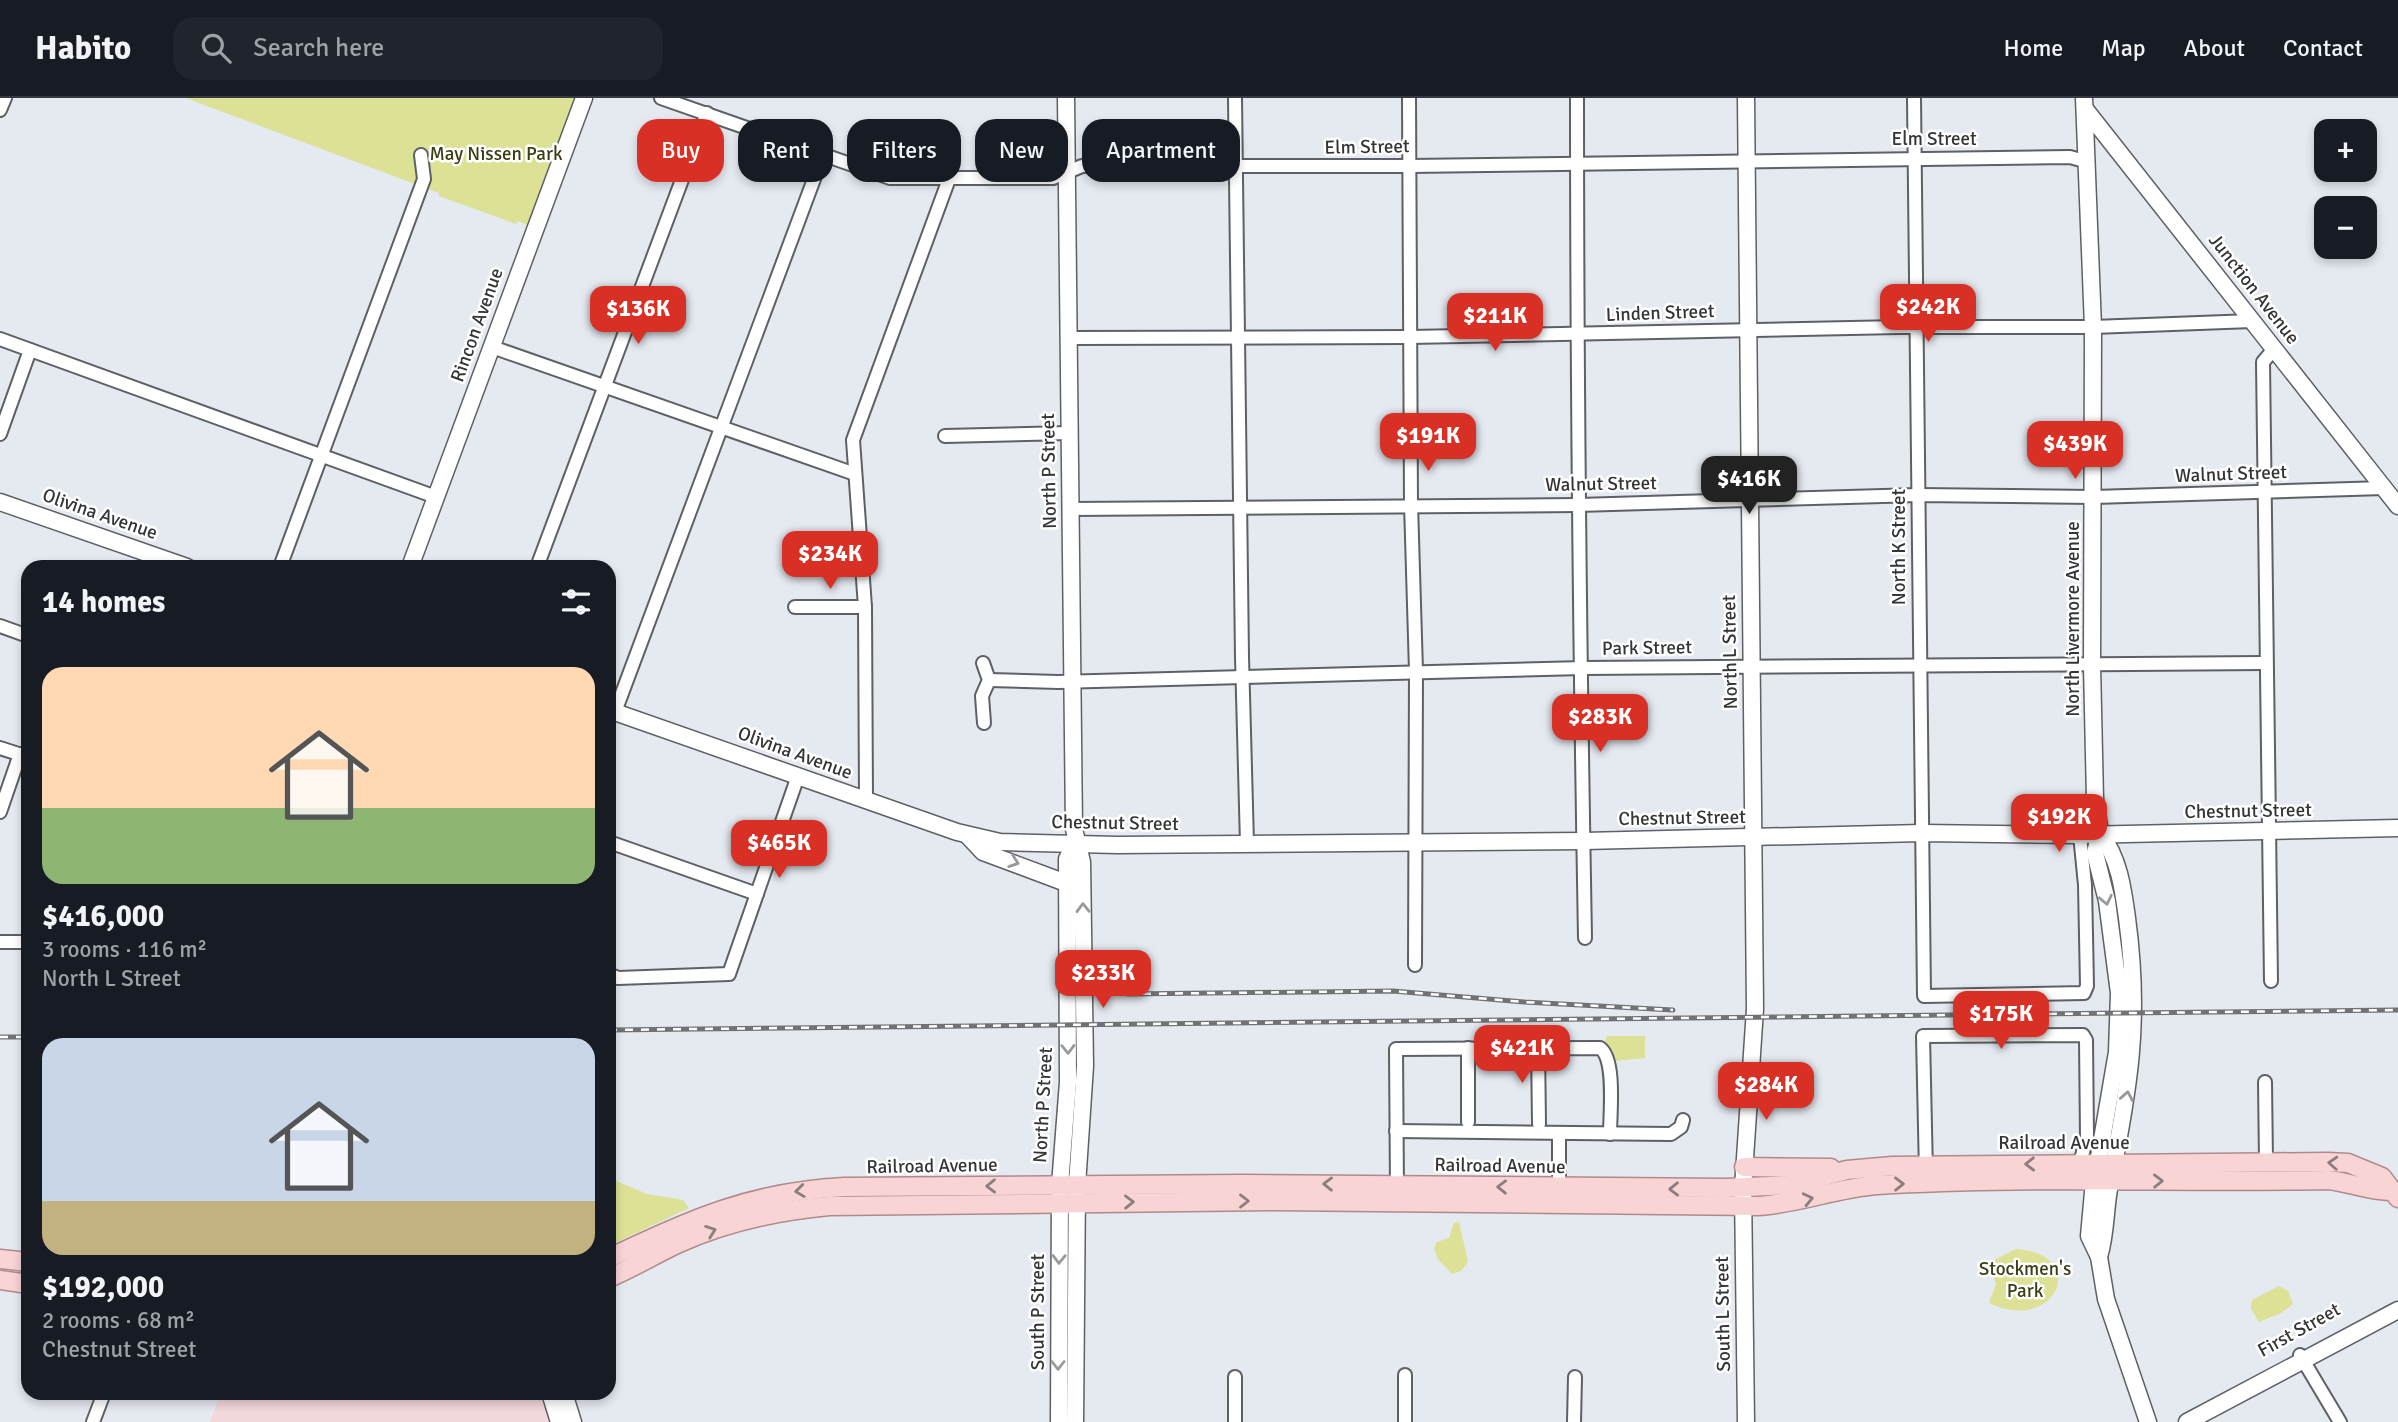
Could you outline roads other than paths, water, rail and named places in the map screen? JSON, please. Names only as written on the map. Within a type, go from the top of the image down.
[{"type":"main road","name":"Railroad Avenue","points":[[1559,1197],[1789,1185],[1863,1168],[2080,1163],[2105,1172],[2328,1180],[2348,1182],[2374,1191],[2395,1190]]},
{"type":"main road","name":"Railroad Avenue","points":[[616,1254],[664,1230],[720,1208],[799,1191],[1397,1194],[1559,1197],[1743,1206],[1791,1203],[1873,1185],[2266,1163],[2348,1163],[2382,1177],[2395,1190]]},
{"type":"main road","points":[[1744,1167],[1863,1168]]},
{"type":"main road","name":"Railroad Avenue","points":[[616,1275],[702,1234],[772,1213],[828,1206],[1068,1194]]},
{"type":"main road","points":[[0,1259],[21,1261]]},
{"type":"main road","points":[[0,1280],[21,1283]]},
{"type":"street","points":[[0,110],[5,98]]},
{"type":"street","name":"Rincon Avenue","points":[[413,560],[583,98]]},
{"type":"street","name":"Elm Street","points":[[662,98],[738,124]]},
{"type":"street","name":"North P Street","points":[[1066,98],[1066,119]]},
{"type":"street","points":[[1235,98],[1236,119]]},
{"type":"street","points":[[1409,98],[1411,504],[1416,671],[1415,965]]},
{"type":"street","points":[[1577,98],[1578,505],[1584,668],[1585,938]]},
{"type":"street","name":"North L Street","points":[[1743,1206],[1755,1017],[1746,98]]},
{"type":"street","name":"North K Street","points":[[1914,98],[1924,996],[2084,993],[2087,986],[2085,884],[2080,835]]},
{"type":"street","name":"North Livermore Avenue","points":[[2085,101],[2093,327],[2092,665],[2095,799],[2100,834],[2112,850],[2118,873],[2134,970],[2133,1053],[2089,1236],[2099,1257],[2106,1299],[2148,1422]]},
{"type":"street","name":"Junction Avenue","points":[[2085,101],[2252,321],[2398,506]]},
{"type":"street","points":[[540,560],[707,113]]},
{"type":"street","points":[[283,560],[424,179],[421,155]]},
{"type":"street","name":"Elm Street","points":[[1240,167],[2070,157],[2088,162]]},
{"type":"street","points":[[616,701],[814,182]]},
{"type":"street","points":[[866,800],[865,607],[853,440],[948,182]]},
{"type":"street","name":"North P Street","points":[[1067,182],[1075,844],[1082,862],[1085,1066],[1068,1194]]},
{"type":"street","points":[[1237,182],[1242,676],[1247,844]]},
{"type":"street","name":"Linden Street","points":[[1069,338],[1579,335],[1915,327],[2093,327],[2252,321]]},
{"type":"street","points":[[0,339],[436,497]]},
{"type":"street","points":[[492,346],[855,474]]},
{"type":"street","points":[[2271,981],[2264,663],[2263,360],[2274,349]]},
{"type":"street","points":[[0,434],[30,350]]},
{"type":"street","points":[[945,436],[1069,433]]},
{"type":"street","name":"Walnut Street","points":[[1071,509],[1411,504],[1578,505],[1918,495],[2094,497],[2384,488]]},
{"type":"street","name":"Olivina Avenue","points":[[0,502],[167,560]]},
{"type":"street","points":[[795,607],[865,607]]},
{"type":"street","points":[[0,626],[21,634]]},
{"type":"street","points":[[983,663],[989,680],[982,696],[984,723]]},
{"type":"street","name":"Park Street","points":[[989,680],[1584,668],[2264,663]]},
{"type":"street","name":"Olivina Avenue","points":[[616,712],[967,835]]},
{"type":"street","points":[[0,748],[21,755]]},
{"type":"street","points":[[0,812],[21,763]]},
{"type":"street","points":[[616,977],[729,974],[798,776]]},
{"type":"street","name":"Chestnut Street","points":[[967,835],[1000,842],[1247,844],[1584,841],[1922,833],[2080,835],[2398,828]]},
{"type":"street","points":[[967,835],[983,852],[1066,883]]},
{"type":"street","points":[[616,844],[757,894]]},
{"type":"street","name":"North P Street","points":[[1068,1194],[1066,883],[1067,859],[1075,844]]},
{"type":"street","points":[[0,942],[21,942]]},
{"type":"street","points":[[1926,1184],[1923,1036],[2083,1035],[2086,1040],[2087,1137],[2080,1163]]},
{"type":"street","points":[[1397,1194],[1396,1049],[1594,1046],[1606,1051],[1610,1063],[1610,1134]]},
{"type":"street","points":[[1538,1047],[1539,1124]]},
{"type":"street","points":[[1468,1048],[1468,1122]]},
{"type":"street","points":[[2265,1082],[2266,1163]]},
{"type":"street","points":[[1396,1131],[1671,1134],[1681,1127],[1682,1120]]},
{"type":"street","points":[[1559,1134],[1559,1197]]},
{"type":"street","name":"South P Street","points":[[1059,1422],[1068,1194]]},
{"type":"street","name":"South P Street","points":[[1068,1194],[1074,1422]]},
{"type":"street","name":"South L Street","points":[[1743,1206],[1746,1422]]},
{"type":"street","name":"First Street","points":[[2302,1358],[2398,1299]]},
{"type":"street","name":"First Street","points":[[2187,1422],[2223,1401],[2233,1389],[2398,1310]]},
{"type":"street","points":[[2302,1358],[2340,1422]]},
{"type":"street","points":[[1405,1375],[1405,1422]]},
{"type":"street","points":[[1235,1377],[1235,1422]]},
{"type":"street","points":[[1574,1377],[1574,1422]]},
{"type":"street","points":[[93,1422],[101,1400]]},
{"type":"street","points":[[552,1400],[559,1422]]},
{"type":"street","points":[[566,1400],[573,1422]]},
{"type":"railway","points":[[1127,994],[1393,991],[1524,1002],[1673,1010]]},
{"type":"railway","points":[[616,1030],[2398,1010]]},
{"type":"railway","points":[[0,1037],[21,1037]]},
{"type":"park label","name":"May Nissen Park","points":[[496,154]]},
{"type":"park label","name":"Stockmen's Park","points":[[2025,1280]]}]
